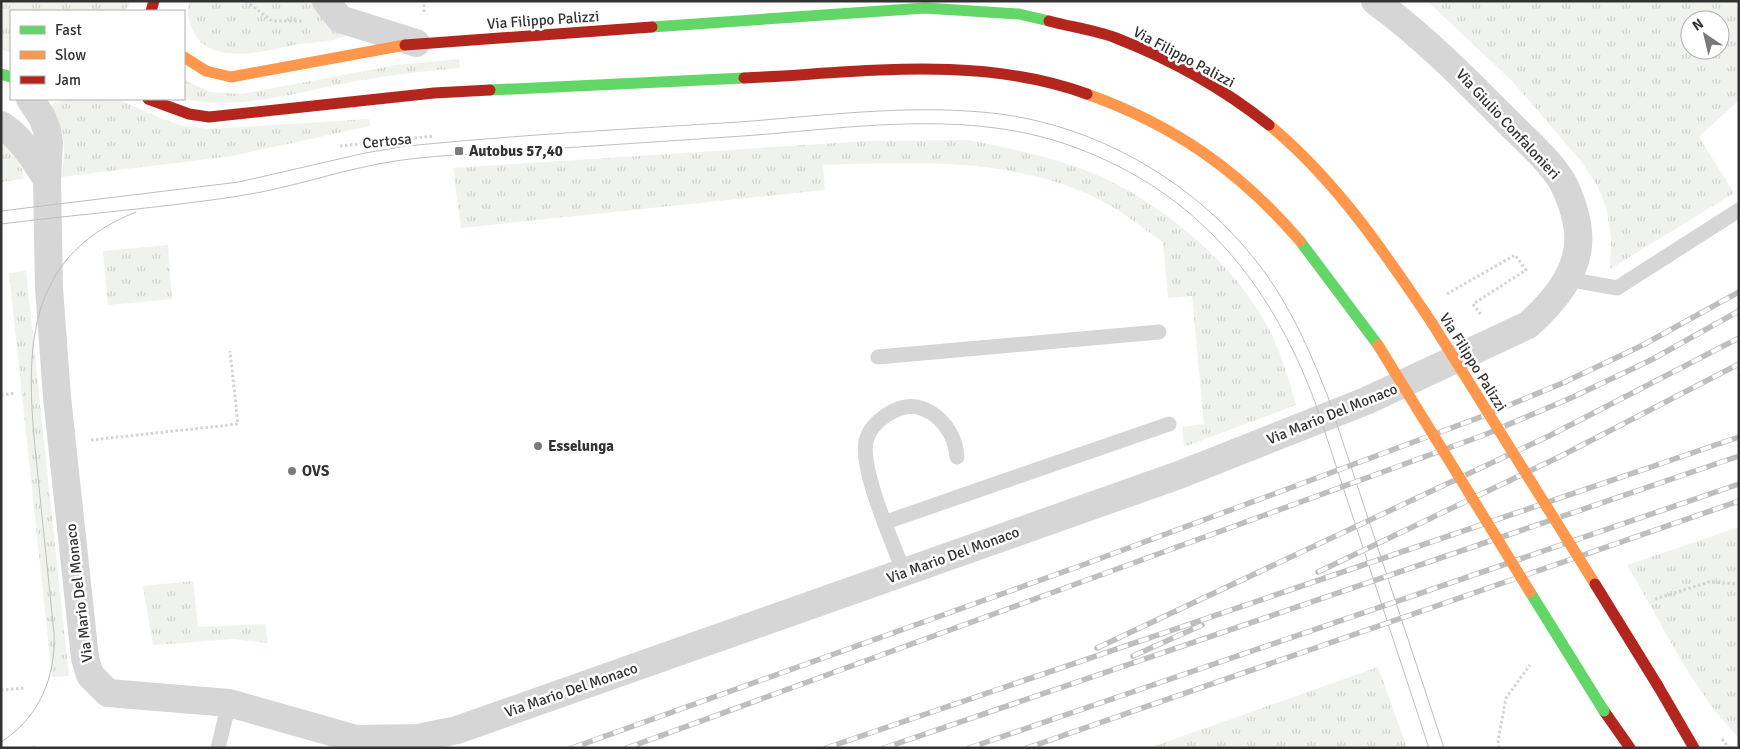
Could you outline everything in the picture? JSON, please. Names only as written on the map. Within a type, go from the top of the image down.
[{"type":"main road","name":"Via Filippo Palizzi","points":[[185,58],[199,70],[231,77],[416,43],[925,8],[1019,14],[1115,38],[1153,54],[1221,91],[1283,137],[1336,192],[1362,223],[1432,324],[1658,686],[1694,748]]},
{"type":"main road","points":[[151,100],[189,114],[209,116],[434,93],[935,69],[984,70],[1031,78],[1077,90],[1120,107],[1168,131],[1218,161],[1257,195],[1298,239],[1341,293],[1378,345],[1604,711],[1630,748]]},
{"type":"main road","points":[[1604,711],[1609,738]]},
{"type":"street","name":"Via Giulio Confalonieri","points":[[1375,1],[1424,40],[1462,76],[1543,158],[1562,182],[1578,232],[1576,257],[1567,279]]},
{"type":"street","points":[[317,11],[416,43]]},
{"type":"street","name":"Via Mario Del Monaco","points":[[31,100],[42,117],[47,130],[49,288],[57,397],[85,658],[90,675],[108,693],[229,703],[356,739],[418,738],[457,730],[1179,475],[1366,402],[1528,325],[1549,306],[1567,279]]},
{"type":"street","points":[[1,125],[12,131],[47,180]]},
{"type":"lane","points":[[1567,279],[1617,288],[1739,210]]},
{"type":"lane","points":[[878,357],[1159,332]]},
{"type":"lane","points":[[904,572],[866,465],[866,440],[876,422],[893,411],[916,407],[936,416],[950,432],[956,445],[956,457]]},
{"type":"lane","points":[[886,522],[1169,424]]},
{"type":"lane","points":[[218,748],[229,703]]},
{"type":"path","points":[[246,1],[272,21],[317,11]]},
{"type":"path","points":[[424,1],[424,12]]},
{"type":"path","name":"Certosa","points":[[340,146],[434,136]]},
{"type":"path","points":[[1444,296],[1515,255],[1526,270],[1473,304],[1484,318]]},
{"type":"path","points":[[87,440],[238,424],[230,351]]},
{"type":"path","points":[[1,395],[16,393]]},
{"type":"path","points":[[1656,599],[1708,582],[1739,584]]},
{"type":"path","points":[[1499,748],[1498,741],[1506,698],[1530,665]]},
{"type":"path","points":[[1,690],[25,688]]},
{"type":"green space","points":[[1,1],[131,1],[126,10],[10,10],[10,53],[1,49]]},
{"type":"green space","points":[[189,1],[316,1],[348,34],[331,40],[272,50],[242,54],[227,53],[213,49],[201,42],[190,24],[188,16]]},
{"type":"green space","points":[[1427,1],[1739,1],[1739,100],[1699,137],[1734,193],[1610,269],[1611,237],[1607,211],[1598,187],[1581,161],[1512,81]]},
{"type":"green space","points":[[459,59],[460,68],[374,78],[245,102],[224,103],[185,99],[185,80],[210,92],[242,94],[396,65]]},
{"type":"green space","points":[[68,100],[119,100],[184,126],[209,129],[369,119],[370,126],[232,156],[61,177],[64,148],[59,124],[51,106],[54,102]]},
{"type":"green space","points":[[968,140],[1045,157],[1100,176],[1159,210],[1186,231],[1212,254],[1235,279],[1255,306],[1279,350],[1296,405],[1184,447],[1182,427],[1204,424],[1192,296],[1168,298],[1163,242],[1113,207],[1079,190],[1044,178],[972,166],[897,163],[823,165],[825,190],[461,228],[453,168],[866,141]]},
{"type":"green space","points":[[1,141],[17,157],[24,179],[1,182]]},
{"type":"green space","points":[[168,245],[172,299],[108,305],[103,251]]},
{"type":"green space","points":[[26,271],[69,676],[52,677],[9,273]]},
{"type":"green space","points":[[1739,527],[1739,738],[1722,719],[1692,677],[1627,565]]},
{"type":"green space","points":[[193,581],[198,627],[265,624],[268,643],[233,639],[153,645],[143,586]]},
{"type":"green space","points":[[1378,667],[1407,748],[1149,748]]},
{"type":"tram line","points":[[1,211],[239,182],[365,153],[407,146],[490,139],[860,112],[921,110],[981,112],[1023,118],[1064,128],[1103,143],[1141,162],[1177,185],[1210,212],[1239,241],[1276,288],[1301,334],[1328,397],[1444,748]]},
{"type":"tram line","points":[[1,224],[259,193],[376,164],[441,156],[910,124],[952,124],[993,128],[1034,135],[1074,147],[1118,166],[1157,189],[1192,216],[1224,246],[1251,280],[1276,318],[1297,358],[1315,402],[1429,748]]},
{"type":"tram line","points":[[1,742],[26,721],[35,709],[48,680],[54,649],[54,633],[34,437],[32,358],[37,322],[48,288],[68,258],[96,233],[136,212]]},
{"type":"railway","points":[[572,748],[1088,563],[1478,418],[1565,382],[1643,345],[1739,292]]},
{"type":"railway","points":[[627,748],[1484,435],[1573,397],[1651,360],[1739,311]]},
{"type":"railway","points":[[1097,648],[1551,435],[1739,338]]},
{"type":"railway","points":[[1318,572],[1561,456],[1739,364]]},
{"type":"railway","points":[[826,748],[1739,437]]},
{"type":"railway","points":[[884,748],[1739,456]]},
{"type":"railway","points":[[969,748],[1739,484]]},
{"type":"railway","points":[[1027,748],[1739,501]]},
{"type":"railway","points":[[1133,656],[1202,625]]},
{"type":"traffic: fast","points":[[652,27],[925,8],[1019,14],[1049,21]]},
{"type":"traffic: fast","points":[[1,74],[10,77]]},
{"type":"traffic: fast","points":[[490,90],[744,78]]},
{"type":"traffic: fast","points":[[1300,241],[1378,345]]},
{"type":"traffic: fast","points":[[1530,592],[1604,711]]},
{"type":"traffic: slow","points":[[185,58],[206,71],[231,77],[405,45]]},
{"type":"traffic: slow","points":[[1087,94],[1149,120],[1204,153],[1254,193],[1300,241]]},
{"type":"traffic: slow","points":[[1269,125],[1316,169],[1358,218],[1432,323]]},
{"type":"traffic: slow","points":[[1432,323],[1595,584]]},
{"type":"traffic: slow","points":[[1378,345],[1530,592]]},
{"type":"traffic: jam","points":[[151,10],[154,1]]},
{"type":"traffic: jam","points":[[1049,21],[1108,35],[1156,55],[1215,87],[1269,125]]},
{"type":"traffic: jam","points":[[405,45],[652,27]]},
{"type":"traffic: jam","points":[[744,78],[874,70],[960,70],[1003,74],[1045,82],[1087,94]]},
{"type":"traffic: jam","points":[[151,100],[189,114],[209,117],[434,93],[490,90]]},
{"type":"traffic: jam","points":[[1595,584],[1658,686]]},
{"type":"traffic: jam","points":[[1658,686],[1694,748]]},
{"type":"traffic: jam","points":[[1604,711],[1630,748]]},
{"type":"place","name":"Autobus 57,40","points":[[459,151]]},
{"type":"place","name":"Esselunga","points":[[538,446]]},
{"type":"place","name":"OVS","points":[[292,471]]}]
